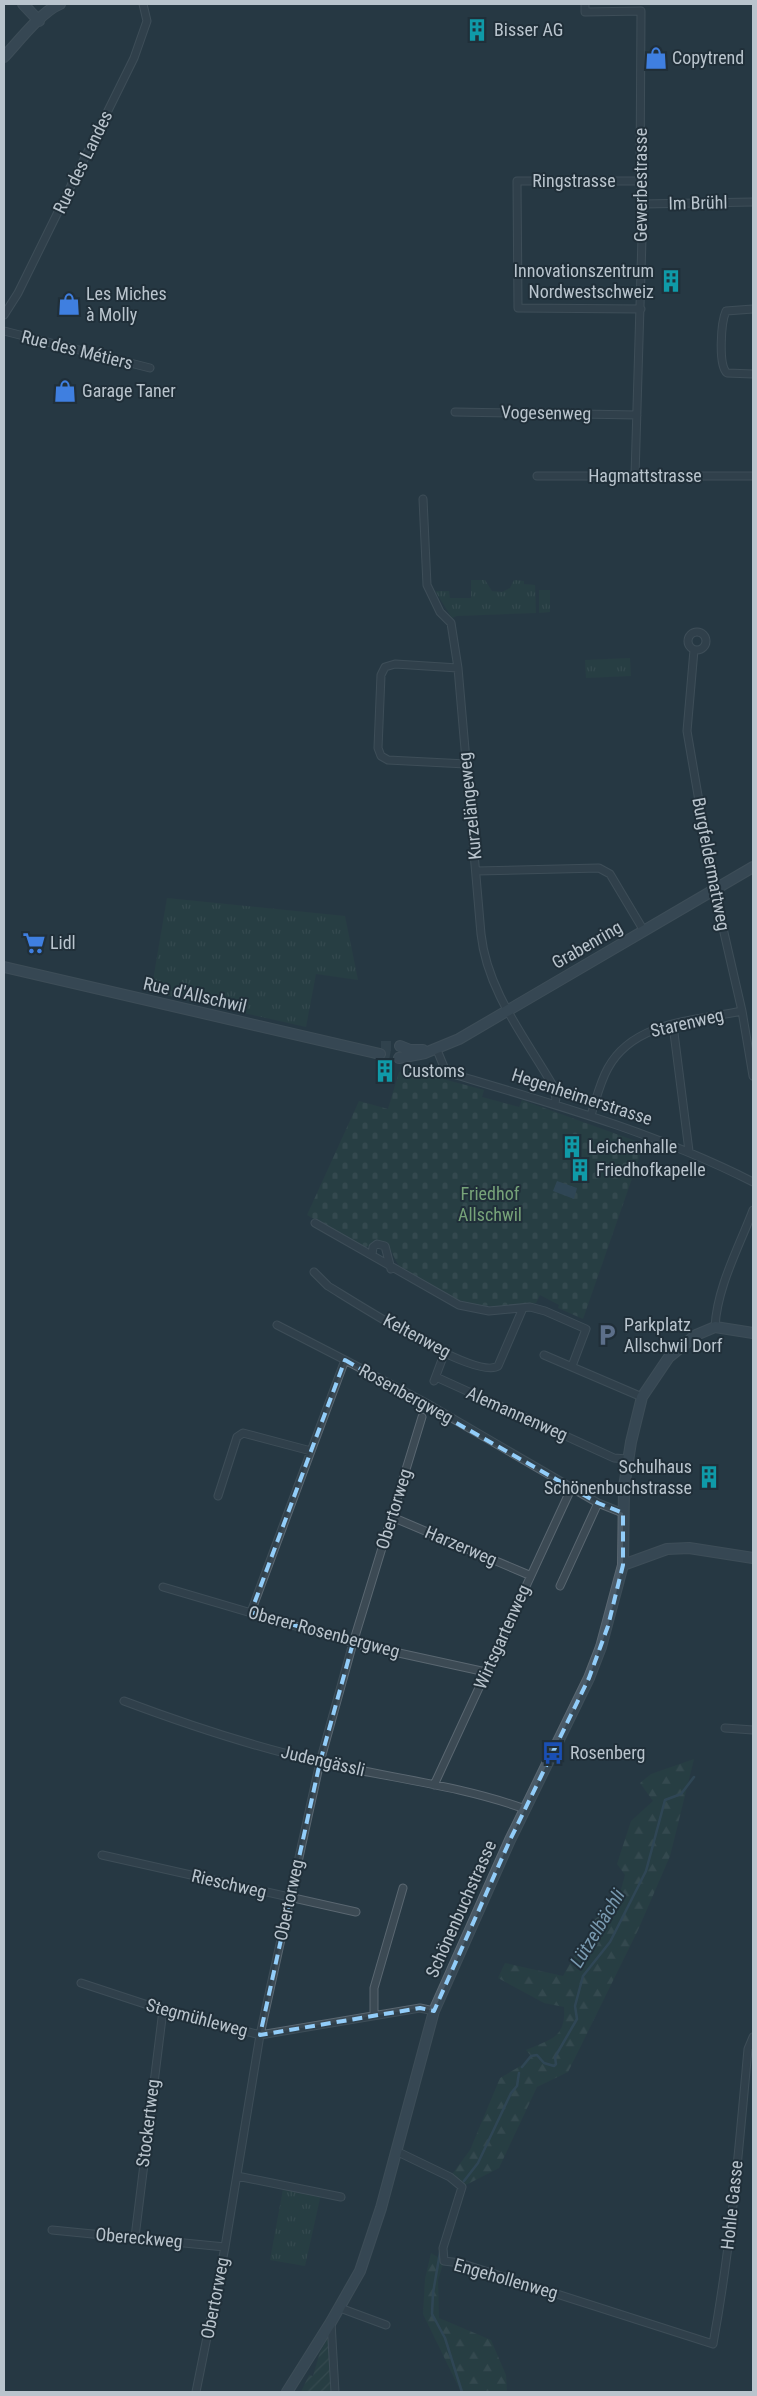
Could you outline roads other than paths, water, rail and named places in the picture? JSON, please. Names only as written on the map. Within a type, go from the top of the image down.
[{"type":"street","points":[[23,4],[39,21]]},
{"type":"street","points":[[4,57],[55,4]]},
{"type":"street","name":"Rue des Landes","points":[[4,315],[18,293],[134,58],[147,21],[143,4]]},
{"type":"street","name":"Gewerbestrasse","points":[[585,4],[585,12],[642,11],[640,182],[643,204],[635,476]]},
{"type":"street","name":"Ringstrasse","points":[[640,182],[517,182],[518,308],[641,309]]},
{"type":"street","name":"Im Brühl","points":[[643,204],[753,202]]},
{"type":"street","points":[[753,309],[726,310],[723,320],[722,365],[727,373],[753,374]]},
{"type":"street","name":"Rue des Métiers","points":[[4,331],[150,368]]},
{"type":"street","name":"Vogesenweg","points":[[455,412],[638,415]]},
{"type":"street","name":"Hagmattstrasse","points":[[537,476],[753,476]]},
{"type":"street","name":"Kurzelängeweg","points":[[424,499],[427,585],[440,612],[451,623],[458,668],[486,967],[552,1084],[556,1098],[555,1103]]},
{"type":"street","name":"Burgfeldermattweg","points":[[694,650],[687,731],[714,889],[742,1011],[753,1076]]},
{"type":"street","points":[[458,668],[395,664],[385,667],[381,674],[378,748],[381,756],[388,760],[466,764]]},
{"type":"street","name":"Grabenring","points":[[399,1058],[416,1056],[436,1050],[509,1010],[753,867]]},
{"type":"street","points":[[476,871],[599,868],[610,874],[644,931]]},
{"type":"street","name":"Rue d'Allschwil","points":[[4,967],[377,1050]]},
{"type":"street","name":"Starenweg","points":[[591,1115],[607,1070],[619,1053],[640,1035],[651,1030],[742,1011]]},
{"type":"street","points":[[673,1025],[689,1151]]},
{"type":"street","name":"Grabenring","points":[[400,1046],[410,1050],[436,1050]]},
{"type":"street","name":"Hegenheimerstrasse","points":[[436,1050],[448,1072],[591,1115],[689,1151],[753,1182]]},
{"type":"street","points":[[715,1327],[716,1310],[721,1292],[753,1210]]},
{"type":"street","points":[[315,1223],[459,1305],[489,1311],[523,1308],[545,1311],[586,1329],[572,1366]]},
{"type":"street","points":[[372,1255],[377,1244],[385,1246],[388,1248],[392,1268]]},
{"type":"street","name":"Keltenweg","points":[[314,1272],[328,1286],[440,1352],[488,1369],[498,1366],[523,1308]]},
{"type":"street","points":[[277,1325],[345,1360]]},
{"type":"street","points":[[544,1355],[642,1397],[669,1357],[690,1339],[715,1327],[753,1333]]},
{"type":"street","name":"Alemannenweg","points":[[443,1357],[435,1379],[614,1458],[628,1459]]},
{"type":"street","name":"Rosenbergweg","points":[[251,1612],[345,1360],[426,1404],[598,1504],[623,1513]]},
{"type":"street","name":"Schönenbuchstrasse","points":[[287,2392],[340,2308],[360,2271],[373,2234],[434,2011],[524,1809],[589,1678],[608,1626],[623,1564],[623,1513],[628,1459],[642,1397]]},
{"type":"street","name":"Obertorweg","points":[[196,2392],[225,2247],[260,2035],[320,1762],[353,1642],[422,1417]]},
{"type":"street","points":[[218,1496],[237,1437],[243,1433],[311,1451]]},
{"type":"street","name":"Wirtsgartenweg","points":[[434,1785],[571,1488]]},
{"type":"street","points":[[560,1586],[598,1504]]},
{"type":"street","name":"Harzerweg","points":[[392,1517],[530,1575]]},
{"type":"street","points":[[623,1564],[667,1549],[689,1548],[753,1558]]},
{"type":"street","name":"Oberer Rosenbergweg","points":[[163,1586],[353,1642],[486,1672]]},
{"type":"street","name":"Judengässli","points":[[124,1701],[232,1738],[320,1762],[434,1785],[524,1809]]},
{"type":"street","points":[[725,1728],[753,1730]]},
{"type":"street","name":"Rieschweg","points":[[102,1854],[289,1899],[356,1912]]},
{"type":"street","points":[[374,2015],[374,1988],[403,1888]]},
{"type":"street","name":"Stegmühleweg","points":[[82,1983],[163,2010],[260,2035],[420,2008],[434,2011]]},
{"type":"street","name":"Stockertweg","points":[[135,2237],[163,2010]]},
{"type":"street","name":"Hohle Gasse","points":[[713,2344],[723,2290],[730,2232],[748,2049],[753,2037]]},
{"type":"street","name":"Engehollenweg","points":[[396,2151],[450,2177],[462,2187],[443,2248],[444,2261],[460,2264],[713,2344]]},
{"type":"street","points":[[237,2176],[341,2197]]},
{"type":"street","name":"Obereckweg","points":[[52,2230],[225,2247]]},
{"type":"street","points":[[340,2308],[386,2325]]},
{"type":"street","points":[[331,2322],[335,2392]]},
{"type":"water","points":[[557,1181],[577,1188],[574,1199],[553,1191]]},
{"type":"waterway","name":"Lützelbächli","points":[[522,2067],[531,2056],[537,2055],[544,2063],[554,2066],[556,2064],[555,2057],[577,2019],[575,2006],[583,1976],[610,1942],[646,1871],[665,1800],[681,1794],[694,1777]]},
{"type":"waterway","name":"Lützelbächli","points":[[464,2181],[478,2163],[511,2093],[517,2086],[519,2073]]},
{"type":"waterway","name":"Lützelbächli","points":[[442,2241],[433,2293],[432,2314],[445,2338],[462,2392]]},
{"type":"tunnel","points":[[381,1046],[400,1046]]},
{"type":"tunnel","points":[[380,1054],[399,1058]]},
{"type":"place","name":"Bisser AG","points":[[477,30]]},
{"type":"place","name":"Copytrend","points":[[656,58]]},
{"type":"place","name":"Innovationszentrum Nordwestschweiz","points":[[671,281]]},
{"type":"place","name":"Les Miches à Molly","points":[[69,304]]},
{"type":"place","name":"Garage Taner","points":[[65,391]]},
{"type":"place","name":"Lidl","points":[[34,943]]},
{"type":"place","name":"Customs","points":[[385,1071]]},
{"type":"place","name":"Leichenhalle","points":[[572,1147]]},
{"type":"place","name":"Friedhofkapelle","points":[[580,1170]]},
{"type":"place","name":"Parkplatz Allschwil Dorf","points":[[607,1335]]},
{"type":"place","name":"Schulhaus Schönenbuchstrasse","points":[[709,1477]]},
{"type":"place","name":"Rosenberg","points":[[553,1753]]},
{"type":"park label","name":"Friedhof Allschwil","points":[[490,1204]]}]
